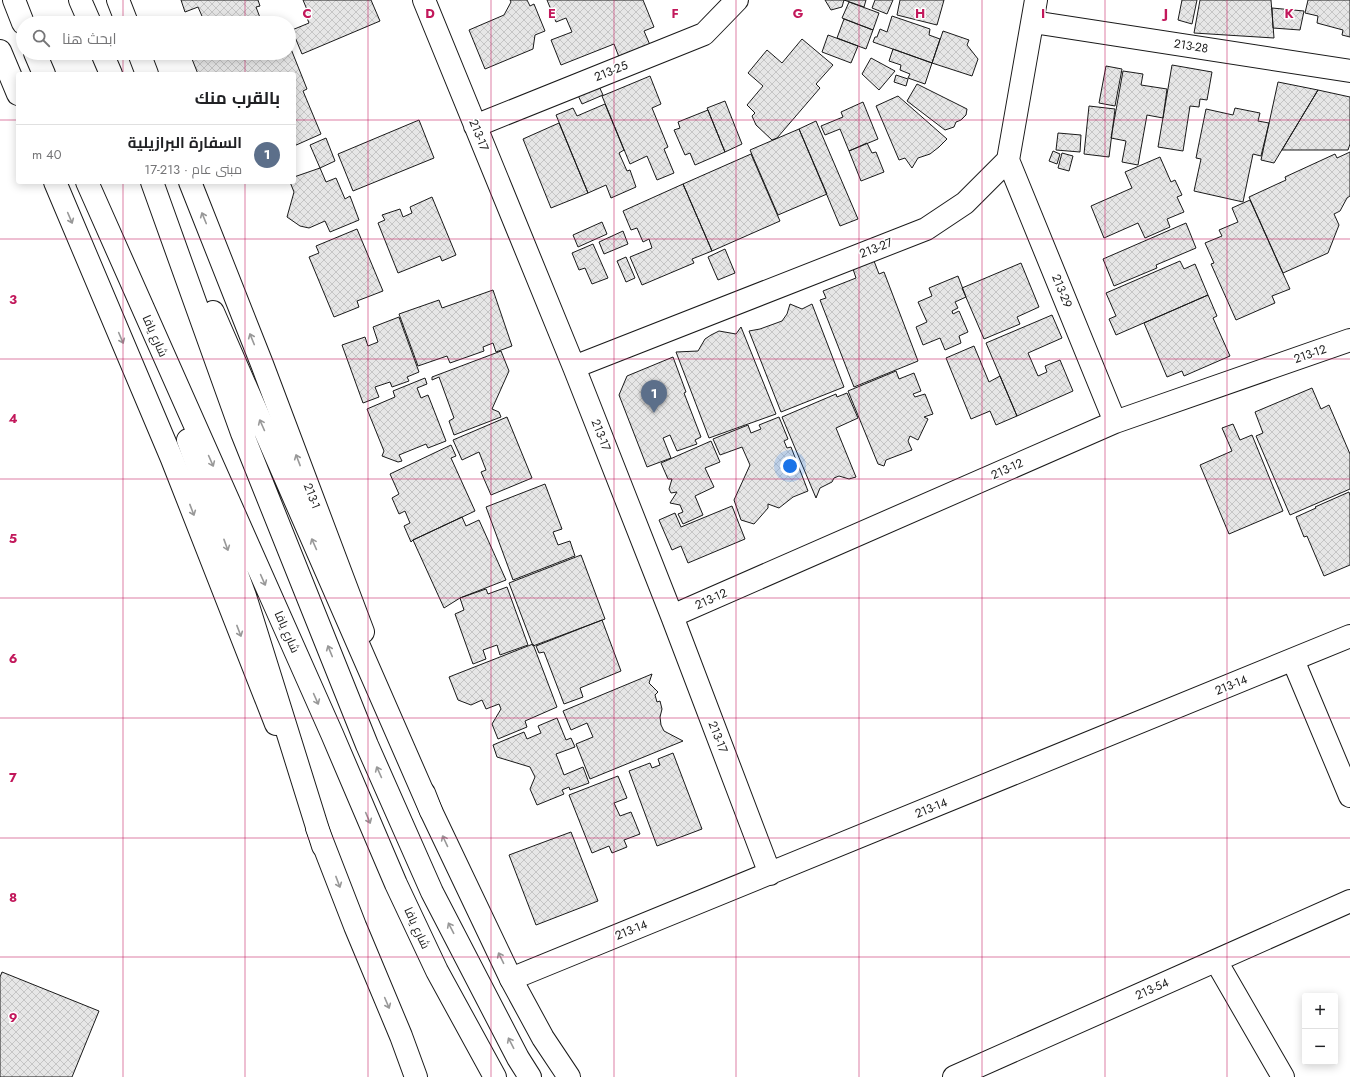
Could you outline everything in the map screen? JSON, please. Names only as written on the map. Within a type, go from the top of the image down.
[{"type":"main road","points":[[14,0],[20,16]]},
{"type":"main road","points":[[80,0],[87,16]]},
{"type":"main road","points":[[118,0],[124,16]]},
{"type":"main road","name":"213-17","points":[[424,0],[574,366],[672,616],[770,874]]},
{"type":"main road","name":"213-25","points":[[475,126],[704,34],[737,0]]},
{"type":"main road","points":[[1008,160],[1036,0]]},
{"type":"main road","name":"213-28","points":[[1033,22],[1350,70]]},
{"type":"main road","points":[[0,51],[16,89]]},
{"type":"main road","points":[[38,60],[43,72]]},
{"type":"main road","points":[[105,60],[110,72]]},
{"type":"main road","points":[[142,60],[146,72]]},
{"type":"main road","name":"213-27","points":[[574,366],[926,229],[965,203],[1008,160]]},
{"type":"main road","name":"213-29","points":[[1008,160],[1115,422]]},
{"type":"main road","points":[[56,184],[172,459],[355,926],[401,1036],[416,1077]]},
{"type":"main road","points":[[88,184],[156,362],[180,415],[194,460],[245,596],[324,846]]},
{"type":"main road","name":"شارع يافا","points":[[88,184],[332,734],[396,884],[437,971],[495,1077]]},
{"type":"main road","points":[[153,184],[242,434],[367,745],[432,892],[518,1058],[530,1077]]},
{"type":"main road","points":[[157,184],[431,811],[511,979],[543,1038],[569,1077]]},
{"type":"main road","name":"213-1","points":[[191,184],[262,364],[431,811]]},
{"type":"main road","name":"213-12","points":[[672,616],[1115,422],[1350,340]]},
{"type":"main road","name":"213-14","points":[[511,979],[1350,636]]},
{"type":"main road","points":[[1293,660],[1350,796]]},
{"type":"main road","name":"213-54","points":[[954,1077],[1350,901]]},
{"type":"main road","points":[[1216,961],[1283,1077]]},
{"type":"building","points":[[181,0],[258,0],[260,6],[256,7],[259,16],[202,16],[198,7],[185,12]]},
{"type":"building","points":[[303,0],[371,0],[380,21],[302,54],[296,40],[296,28],[309,23],[305,13],[308,12]]},
{"type":"building","points":[[510,0],[527,0],[530,6],[534,4],[545,31],[535,35],[533,49],[485,69],[469,30],[504,15],[511,2]]},
{"type":"building","points":[[547,0],[643,0],[654,27],[644,31],[650,45],[619,57],[614,44],[561,65],[551,40],[572,32],[566,18],[556,22]]},
{"type":"building","points":[[825,0],[844,0],[842,7],[831,10]]},
{"type":"building","points":[[844,0],[866,0],[864,7]]},
{"type":"building","points":[[875,0],[893,0],[887,14],[872,8]]},
{"type":"building","points":[[900,0],[944,0],[937,25],[897,15]]},
{"type":"building","points":[[1182,0],[1197,0],[1192,24],[1178,20]]},
{"type":"building","points":[[1200,0],[1271,0],[1274,38],[1194,33]]},
{"type":"building","points":[[1308,0],[1350,0],[1350,37],[1342,35],[1343,30],[1317,23],[1318,16],[1305,13]]},
{"type":"building","points":[[849,2],[879,13],[873,30],[842,18]]},
{"type":"building","points":[[1272,8],[1304,11],[1300,30],[1273,28]]},
{"type":"building","points":[[892,16],[930,29],[929,35],[940,39],[932,63],[873,42],[880,29],[887,32]]},
{"type":"building","points":[[844,19],[873,30],[866,49],[837,38]]},
{"type":"building","points":[[943,31],[969,40],[967,45],[978,59],[972,76],[932,63]]},
{"type":"building","points":[[828,35],[858,46],[851,63],[822,52]]},
{"type":"building","points":[[802,39],[833,65],[816,84],[820,88],[777,138],[772,140],[756,125],[752,116],[755,113],[747,105],[763,86],[748,73],[767,50],[782,63]]},
{"type":"building","points":[[893,49],[932,63],[925,84],[908,78],[910,74],[900,70],[901,65],[889,61]]},
{"type":"building","points":[[871,58],[895,71],[879,90],[862,74]]},
{"type":"building","points":[[192,60],[295,60],[307,89],[303,91],[321,134],[296,145],[296,72],[197,72]]},
{"type":"building","points":[[1172,65],[1212,72],[1207,100],[1200,99],[1199,107],[1190,106],[1183,151],[1158,147]]},
{"type":"building","points":[[1106,66],[1122,69],[1115,106],[1099,103]]},
{"type":"building","points":[[1123,71],[1143,74],[1141,85],[1167,89],[1163,118],[1147,115],[1138,165],[1122,162],[1126,141],[1111,138]]},
{"type":"building","points":[[896,75],[908,79],[906,86],[894,82]]},
{"type":"building","points":[[650,76],[661,104],[652,108],[668,147],[664,149],[674,173],[657,180],[647,156],[630,164],[602,96]]},
{"type":"building","points":[[597,82],[603,95],[582,104],[576,91]]},
{"type":"building","points":[[1278,82],[1318,90],[1274,163],[1261,160]]},
{"type":"building","points":[[917,84],[967,109],[966,115],[961,120],[956,122],[954,127],[945,130],[907,101]]},
{"type":"building","points":[[1318,90],[1350,97],[1350,144],[1348,150],[1282,150]]},
{"type":"building","points":[[898,96],[947,139],[930,154],[918,158],[912,168],[905,158],[899,160],[876,106]]},
{"type":"building","points":[[725,101],[742,144],[725,152],[707,108]]},
{"type":"building","points":[[863,102],[878,139],[849,151],[840,129],[825,135],[821,126],[843,117],[841,112]]},
{"type":"building","points":[[605,104],[624,150],[619,153],[627,171],[630,170],[636,187],[611,198],[606,185],[588,193],[556,115],[573,108],[577,116]]},
{"type":"building","points":[[1089,106],[1115,109],[1109,157],[1084,154]]},
{"type":"building","points":[[1235,108],[1260,113],[1258,121],[1269,123],[1261,156],[1253,154],[1243,202],[1194,191],[1201,159],[1196,158],[1206,109],[1233,115]]},
{"type":"building","points":[[708,110],[725,152],[695,165],[690,153],[685,155],[674,130],[680,128],[678,122]]},
{"type":"building","points":[[419,120],[434,158],[353,191],[338,154]]},
{"type":"building","points":[[816,121],[858,219],[840,226],[799,129]]},
{"type":"building","points":[[559,123],[588,193],[551,208],[523,139]]},
{"type":"building","points":[[799,129],[827,194],[778,215],[750,150]]},
{"type":"building","points":[[1058,133],[1081,135],[1080,152],[1056,150]]},
{"type":"building","points":[[326,138],[335,161],[320,168],[310,145]]},
{"type":"building","points":[[867,143],[872,153],[876,152],[884,172],[861,181],[849,151]]},
{"type":"building","points":[[1053,151],[1060,154],[1057,164],[1049,161]]},
{"type":"building","points":[[1350,152],[1350,196],[1347,198],[1340,211],[1334,214],[1339,225],[1328,253],[1283,273],[1249,197],[1286,180],[1285,177],[1335,154],[1337,158]]},
{"type":"building","points":[[1062,153],[1073,156],[1069,171],[1058,168]]},
{"type":"building","points":[[751,154],[780,221],[712,251],[683,184]]},
{"type":"building","points":[[1160,157],[1171,182],[1175,180],[1182,195],[1177,197],[1184,212],[1167,219],[1170,227],[1145,238],[1138,223],[1104,238],[1091,206],[1132,188],[1125,172]]},
{"type":"building","points":[[320,168],[326,182],[336,178],[345,199],[350,196],[359,220],[330,232],[325,221],[309,228],[300,226],[287,217],[294,192],[291,184],[296,184],[296,176]]},
{"type":"building","points":[[683,184],[712,251],[692,259],[694,263],[642,285],[630,257],[652,248],[649,239],[643,242],[637,228],[631,230],[623,211]]},
{"type":"building","points":[[432,197],[456,255],[442,261],[440,256],[398,273],[378,223],[385,220],[382,215],[400,209],[403,217],[412,213],[410,207]]},
{"type":"building","points":[[1250,200],[1290,289],[1272,296],[1275,303],[1236,320],[1211,264],[1214,263],[1205,243],[1222,236],[1219,230],[1238,222],[1232,208]]},
{"type":"building","points":[[602,222],[607,234],[578,247],[573,235]]},
{"type":"building","points":[[1186,223],[1196,248],[1156,265],[1157,268],[1114,286],[1103,259]]},
{"type":"building","points":[[357,229],[383,291],[357,301],[359,307],[334,317],[309,257],[319,253],[316,246]]},
{"type":"building","points":[[623,231],[628,244],[604,254],[599,242]]},
{"type":"building","points":[[593,244],[608,278],[592,284],[585,268],[579,270],[572,253]]},
{"type":"building","points":[[725,249],[735,273],[718,280],[708,257]]},
{"type":"building","points":[[626,257],[635,278],[626,282],[617,261]]},
{"type":"building","points":[[874,261],[879,274],[884,272],[918,361],[854,387],[820,300],[826,298],[823,291],[856,278],[853,269]]},
{"type":"building","points":[[1180,261],[1184,269],[1195,264],[1208,295],[1116,335],[1109,319],[1116,316],[1106,293]]},
{"type":"building","points":[[1021,263],[1039,307],[1017,317],[1020,324],[984,339],[962,288]]},
{"type":"building","points":[[958,276],[966,297],[955,302],[958,308],[952,311],[953,314],[959,311],[968,332],[959,336],[961,343],[945,350],[940,338],[923,345],[916,327],[927,322],[918,302],[932,296],[929,288]]},
{"type":"building","points":[[493,290],[512,346],[496,352],[493,343],[483,347],[484,351],[450,363],[447,356],[418,366],[399,314],[439,300],[442,308]]},
{"type":"building","points":[[1208,295],[1217,316],[1213,318],[1230,356],[1184,376],[1182,371],[1167,377],[1144,323]]},
{"type":"building","points":[[790,304],[802,309],[812,304],[844,387],[781,412],[749,331],[760,329],[782,321],[787,314]]},
{"type":"building","points":[[1052,315],[1062,338],[1028,353],[1038,376],[1047,372],[1045,366],[1060,360],[1073,391],[1017,416],[986,343]]},
{"type":"building","points":[[399,317],[419,372],[407,377],[409,381],[392,387],[390,382],[375,387],[379,397],[363,403],[342,345],[365,337],[368,346],[378,342],[373,327]]},
{"type":"building","points":[[741,327],[776,414],[709,438],[676,352],[698,351],[705,339],[711,335],[719,331],[736,334]]},
{"type":"building","points":[[974,346],[989,382],[1000,376],[1017,416],[996,425],[990,411],[971,419],[946,358]]},
{"type":"building","points":[[501,351],[509,371],[492,409],[499,412],[501,417],[454,435],[449,421],[454,418],[439,377],[432,380],[432,377]]},
{"type":"building","points":[[673,357],[686,392],[684,393],[701,437],[695,440],[697,444],[677,451],[670,435],[663,438],[671,458],[647,467],[619,395],[627,376]]},
{"type":"building","points":[[896,371],[899,379],[914,373],[921,391],[913,394],[915,397],[925,394],[933,414],[924,417],[928,419],[918,440],[910,436],[908,441],[912,450],[886,460],[884,466],[878,464],[848,391]]},
{"type":"building","points":[[425,378],[427,384],[417,388],[421,398],[428,395],[446,441],[428,448],[426,444],[399,455],[402,461],[398,462],[382,456],[384,451],[367,409],[395,397],[393,391]]},
{"type":"building","points":[[1312,388],[1321,409],[1329,405],[1350,454],[1350,489],[1290,515],[1256,436],[1263,433],[1255,412]]},
{"type":"building","points":[[847,393],[858,418],[836,428],[856,477],[849,479],[839,476],[834,478],[832,482],[820,488],[816,498],[782,417],[836,394],[837,397]]},
{"type":"building","points":[[507,417],[532,478],[491,495],[481,472],[486,470],[479,452],[462,460],[453,440]]},
{"type":"building","points":[[779,417],[788,439],[784,441],[787,448],[791,447],[808,491],[793,497],[779,508],[768,504],[768,508],[754,524],[741,520],[734,500],[750,465],[742,447],[720,455],[713,439],[748,425],[751,433],[761,429],[759,425]]},
{"type":"building","points":[[1233,424],[1240,440],[1252,435],[1283,511],[1229,534],[1200,465],[1232,451],[1222,428]]},
{"type":"building","points":[[711,441],[720,462],[705,468],[714,487],[695,496],[703,515],[683,524],[678,514],[683,512],[680,505],[670,503],[677,492],[671,493],[669,489],[672,479],[668,479],[661,463]]},
{"type":"building","points":[[451,445],[456,456],[451,458],[475,511],[411,542],[404,526],[410,523],[405,511],[399,514],[392,498],[399,494],[390,474]]},
{"type":"building","points":[[545,484],[562,529],[553,532],[558,545],[570,541],[575,556],[513,580],[486,507]]},
{"type":"building","points":[[1349,492],[1350,565],[1324,576],[1307,536],[1304,537],[1296,517]]},
{"type":"building","points":[[732,506],[745,539],[688,563],[681,546],[672,550],[659,520],[675,513],[681,527]]},
{"type":"building","points":[[462,517],[466,526],[479,520],[506,580],[460,598],[444,608],[413,540]]},
{"type":"building","points":[[581,555],[605,619],[533,646],[509,583]]},
{"type":"building","points":[[507,587],[528,645],[500,655],[497,645],[483,650],[486,659],[473,664],[455,614],[464,610],[460,598],[486,589],[488,594]]},
{"type":"building","points":[[602,620],[621,671],[580,688],[583,697],[564,704],[544,652],[539,653],[536,646]]},
{"type":"building","points":[[533,644],[557,707],[525,721],[527,727],[498,739],[492,724],[501,709],[499,704],[486,709],[482,700],[471,705],[458,700],[449,677]]},
{"type":"building","points":[[652,674],[649,683],[658,692],[655,695],[657,702],[660,701],[662,709],[660,717],[661,725],[664,731],[683,741],[590,779],[576,744],[593,737],[587,723],[571,730],[563,711]]},
{"type":"building","points":[[557,718],[566,740],[571,738],[575,747],[556,754],[564,775],[583,767],[589,783],[570,790],[569,787],[562,790],[564,794],[537,805],[530,789],[535,777],[530,767],[497,757],[493,745],[524,732],[527,739],[541,733],[538,726]]},
{"type":"building","points":[[673,753],[702,829],[657,846],[629,771],[650,763],[652,768],[660,765],[658,759]]},
{"type":"building","points":[[618,776],[627,798],[614,803],[620,816],[631,812],[640,834],[624,840],[627,847],[612,853],[609,846],[592,853],[569,795]]},
{"type":"building","points":[[571,832],[598,901],[536,925],[509,855]]},
{"type":"building","points":[[2,972],[99,1011],[72,1077],[0,1077],[0,977]]},
{"type":"place","name":"السفارة البرازيلية","points":[[654,413]]}]
